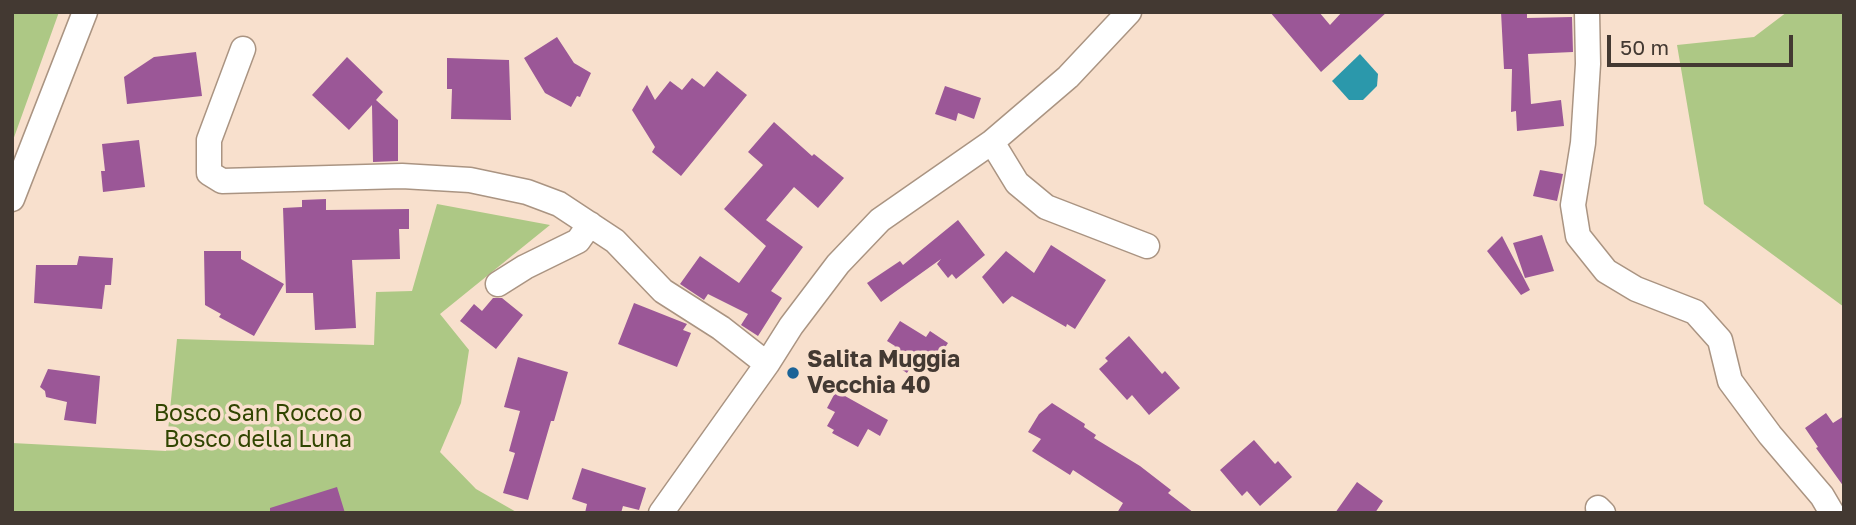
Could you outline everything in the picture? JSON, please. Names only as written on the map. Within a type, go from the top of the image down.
[{"type":"street","points":[[12,199],[85,12]]},
{"type":"street","points":[[661,513],[838,264],[880,220],[992,142],[1068,77],[1129,12]]},
{"type":"street","points":[[1587,12],[1588,64],[1583,143],[1573,205],[1578,236],[1606,271],[1636,289],[1695,312],[1720,341],[1730,381],[1770,435],[1822,496],[1832,513]]},
{"type":"street","points":[[243,49],[209,140],[209,173],[222,181],[402,176],[470,180],[527,192],[559,204],[590,224],[615,242],[663,290],[721,328],[767,364]]},
{"type":"street","points":[[992,142],[1017,183],[1046,207],[1147,246]]},
{"type":"street","points":[[498,284],[525,267],[578,241],[590,224]]},
{"type":"green space","points":[[12,12],[59,12],[12,143]]},
{"type":"green space","points":[[1787,12],[1844,12],[1844,307],[1704,204],[1677,45],[1754,37]]},
{"type":"green space","name":"Bosco San Rocco o Bosco della Luna","points":[[437,204],[550,225],[440,314],[469,350],[461,403],[440,452],[476,489],[518,513],[12,513],[12,443],[166,451],[177,339],[374,345],[376,292],[412,291]]},
{"type":"water","points":[[1360,54],[1378,74],[1377,86],[1363,100],[1349,100],[1332,81]]},
{"type":"building","points":[[1270,12],[1319,12],[1330,25],[1342,12],[1387,12],[1321,72]]},
{"type":"building","points":[[1501,12],[1527,12],[1527,18],[1572,17],[1573,52],[1528,54],[1531,104],[1561,100],[1564,126],[1517,131],[1516,111],[1511,112],[1512,69],[1504,69]]},
{"type":"building","points":[[557,37],[574,63],[591,73],[580,97],[577,96],[571,107],[545,93],[524,58]]},
{"type":"building","points":[[196,52],[202,96],[127,104],[124,77],[154,57]]},
{"type":"building","points":[[347,57],[383,92],[376,100],[398,120],[398,161],[373,162],[372,105],[349,130],[312,95]]},
{"type":"building","points":[[447,58],[509,60],[511,120],[451,119],[452,89],[447,89]]},
{"type":"building","points":[[717,71],[747,95],[681,176],[652,152],[655,147],[632,110],[647,85],[655,100],[670,81],[682,90],[692,78],[704,87]]},
{"type":"building","points":[[945,86],[981,98],[974,119],[958,113],[956,121],[935,114]]},
{"type":"building","points":[[774,122],[812,156],[814,154],[844,178],[818,208],[794,187],[766,220],[803,247],[771,291],[782,298],[758,336],[741,325],[748,314],[708,294],[704,300],[680,284],[700,256],[739,283],[766,246],[724,209],[763,165],[748,152]]},
{"type":"building","points":[[139,140],[145,187],[103,192],[101,171],[105,171],[102,144]]},
{"type":"building","points":[[1540,170],[1563,174],[1557,201],[1533,196]]},
{"type":"building","points":[[326,199],[326,210],[409,209],[409,229],[399,229],[400,259],[352,260],[356,328],[315,330],[313,293],[286,293],[283,208],[302,207],[302,200]]},
{"type":"building","points":[[958,220],[985,255],[956,279],[952,274],[948,278],[937,264],[941,259],[881,302],[867,283],[900,261],[903,265]]},
{"type":"building","points":[[1542,235],[1554,271],[1525,278],[1513,243]]},
{"type":"building","points":[[1502,236],[1530,290],[1521,295],[1487,251]]},
{"type":"building","points":[[1051,245],[1106,280],[1075,329],[1067,324],[1066,327],[1012,296],[1003,304],[982,277],[1006,251],[1034,273]]},
{"type":"building","points":[[204,251],[241,251],[241,259],[284,284],[254,336],[219,317],[221,314],[205,305]]},
{"type":"building","points":[[79,256],[113,258],[111,285],[105,285],[102,309],[34,303],[36,265],[77,265]]},
{"type":"building","points":[[493,298],[502,298],[523,315],[496,349],[460,321],[474,304],[482,311]]},
{"type":"building","points":[[634,303],[687,324],[683,330],[691,333],[677,367],[618,344]]},
{"type":"building","points":[[900,321],[926,337],[930,331],[948,343],[927,375],[912,365],[907,373],[886,359],[895,346],[887,341]]},
{"type":"building","points":[[1129,336],[1162,374],[1165,371],[1180,388],[1149,415],[1132,395],[1127,400],[1099,369],[1108,361],[1105,358]]},
{"type":"building","points":[[518,357],[568,372],[528,500],[503,493],[515,453],[509,451],[520,411],[504,407]]},
{"type":"building","points":[[48,369],[100,376],[96,424],[64,420],[67,402],[46,397],[45,391],[40,387]]},
{"type":"building","points":[[836,391],[888,420],[880,436],[868,429],[858,447],[832,433],[834,430],[827,426],[835,412],[827,408]]},
{"type":"building","points":[[1052,403],[1085,424],[1084,427],[1096,435],[1094,438],[1140,466],[1171,490],[1168,493],[1194,513],[1117,513],[1123,503],[1073,470],[1070,475],[1032,451],[1041,439],[1028,432],[1039,414]]},
{"type":"building","points":[[1826,413],[1833,423],[1844,416],[1844,487],[1805,428]]},
{"type":"building","points":[[1254,440],[1275,464],[1278,461],[1292,477],[1260,506],[1247,491],[1242,496],[1220,470]]},
{"type":"building","points":[[582,468],[646,488],[639,510],[623,506],[621,513],[585,513],[587,504],[572,499]]},
{"type":"building","points":[[1357,482],[1383,501],[1375,513],[1335,513]]},
{"type":"building","points":[[337,487],[345,513],[270,513],[270,508]]},
{"type":"place","name":"Salita Muggia Vecchia 40","points":[[793,373]]}]
